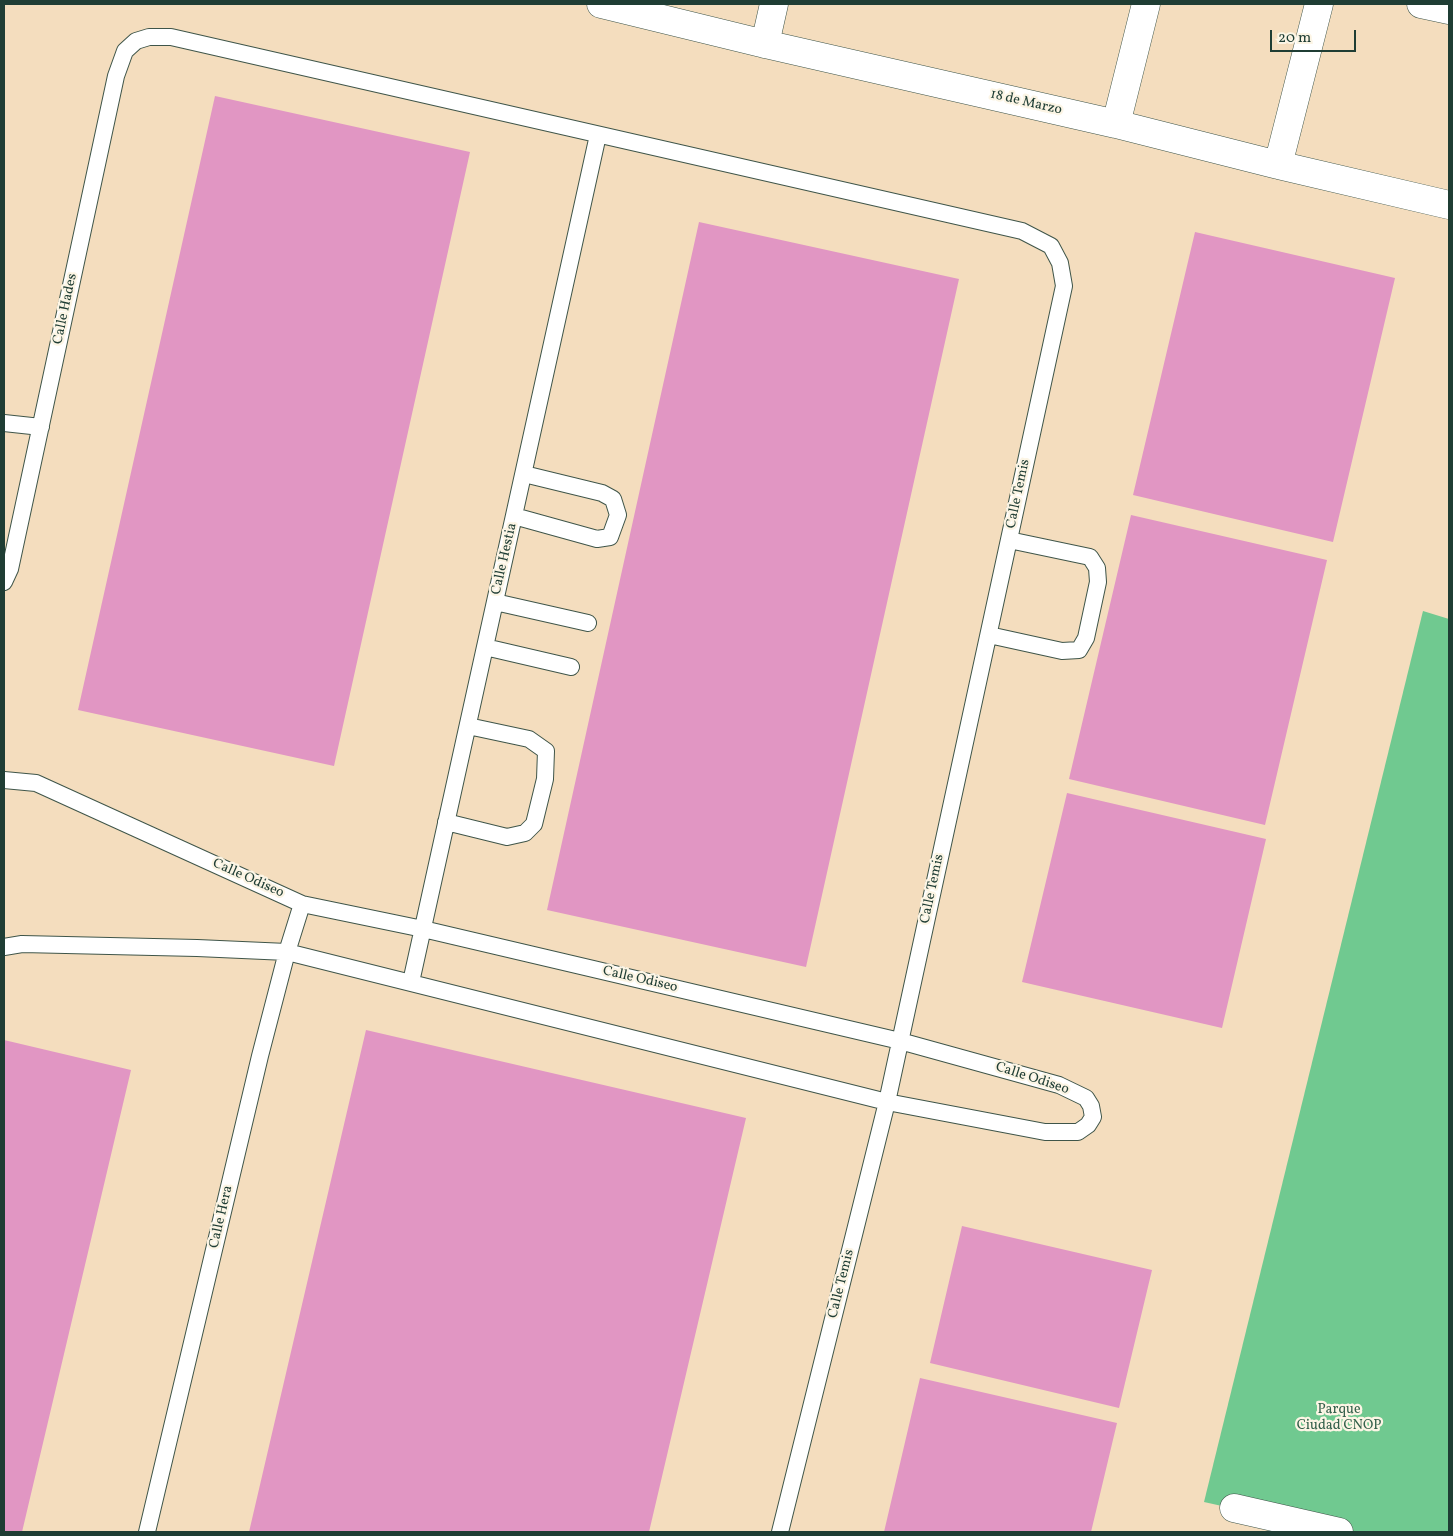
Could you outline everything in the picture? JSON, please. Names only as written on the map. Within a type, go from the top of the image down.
[{"type":"street","name":"18 de Marzo","points":[[601,4],[765,44],[1116,124],[1278,165],[1449,205]]},
{"type":"street","points":[[765,44],[774,4]]},
{"type":"street","points":[[1116,124],[1146,4]]},
{"type":"street","points":[[1278,165],[1319,4]]},
{"type":"street","points":[[1421,4],[1449,10]]},
{"type":"street","points":[[1234,1508],[1339,1532]]},
{"type":"lane","name":"Calle Hades","points":[[4,582],[10,569],[116,76],[126,51],[136,41],[149,37],[171,38],[598,135]]},
{"type":"lane","name":"Calle Temis","points":[[598,135],[1022,231],[1051,246],[1060,263],[1064,286],[887,1102],[780,1532]]},
{"type":"lane","name":"Calle Hestia","points":[[411,982],[598,135]]},
{"type":"lane","points":[[4,423],[41,427]]},
{"type":"lane","points":[[514,516],[597,539],[610,537],[618,515],[613,499],[602,493],[524,474]]},
{"type":"lane","points":[[988,635],[1062,651],[1079,650],[1086,638],[1098,582],[1097,568],[1090,556],[1009,540]]},
{"type":"lane","points":[[495,602],[588,623]]},
{"type":"lane","points":[[485,647],[571,667]]},
{"type":"lane","points":[[446,822],[507,837],[525,833],[534,824],[545,780],[546,751],[529,739],[468,726]]},
{"type":"lane","name":"Calle Odiseo","points":[[4,780],[36,783],[302,904],[423,929],[900,1041],[1059,1085],[1086,1098],[1091,1106],[1093,1117],[1088,1125],[1078,1132],[1044,1132],[887,1102],[287,952],[32,944],[4,947]]},
{"type":"lane","name":"Calle Hera","points":[[147,1532],[260,1056],[287,952],[302,904]]},
{"type":"green space","name":"Parque Ciudad CNOP","points":[[1423,611],[1449,619],[1449,1532],[1339,1532],[1204,1502]]},
{"type":"building","points":[[215,96],[470,152],[334,766],[78,710]]},
{"type":"building","points":[[699,222],[959,279],[806,967],[547,910]]},
{"type":"building","points":[[1195,232],[1395,278],[1333,542],[1133,495]]},
{"type":"building","points":[[1131,515],[1327,560],[1265,825],[1069,779]]},
{"type":"building","points":[[1067,793],[1266,839],[1222,1028],[1022,982]]},
{"type":"building","points":[[366,1030],[746,1118],[649,1532],[249,1532]]},
{"type":"building","points":[[4,1040],[131,1070],[22,1532],[4,1532]]},
{"type":"building","points":[[962,1226],[1152,1270],[1119,1408],[930,1363]]},
{"type":"building","points":[[920,1378],[1117,1423],[1091,1532],[884,1532]]}]
